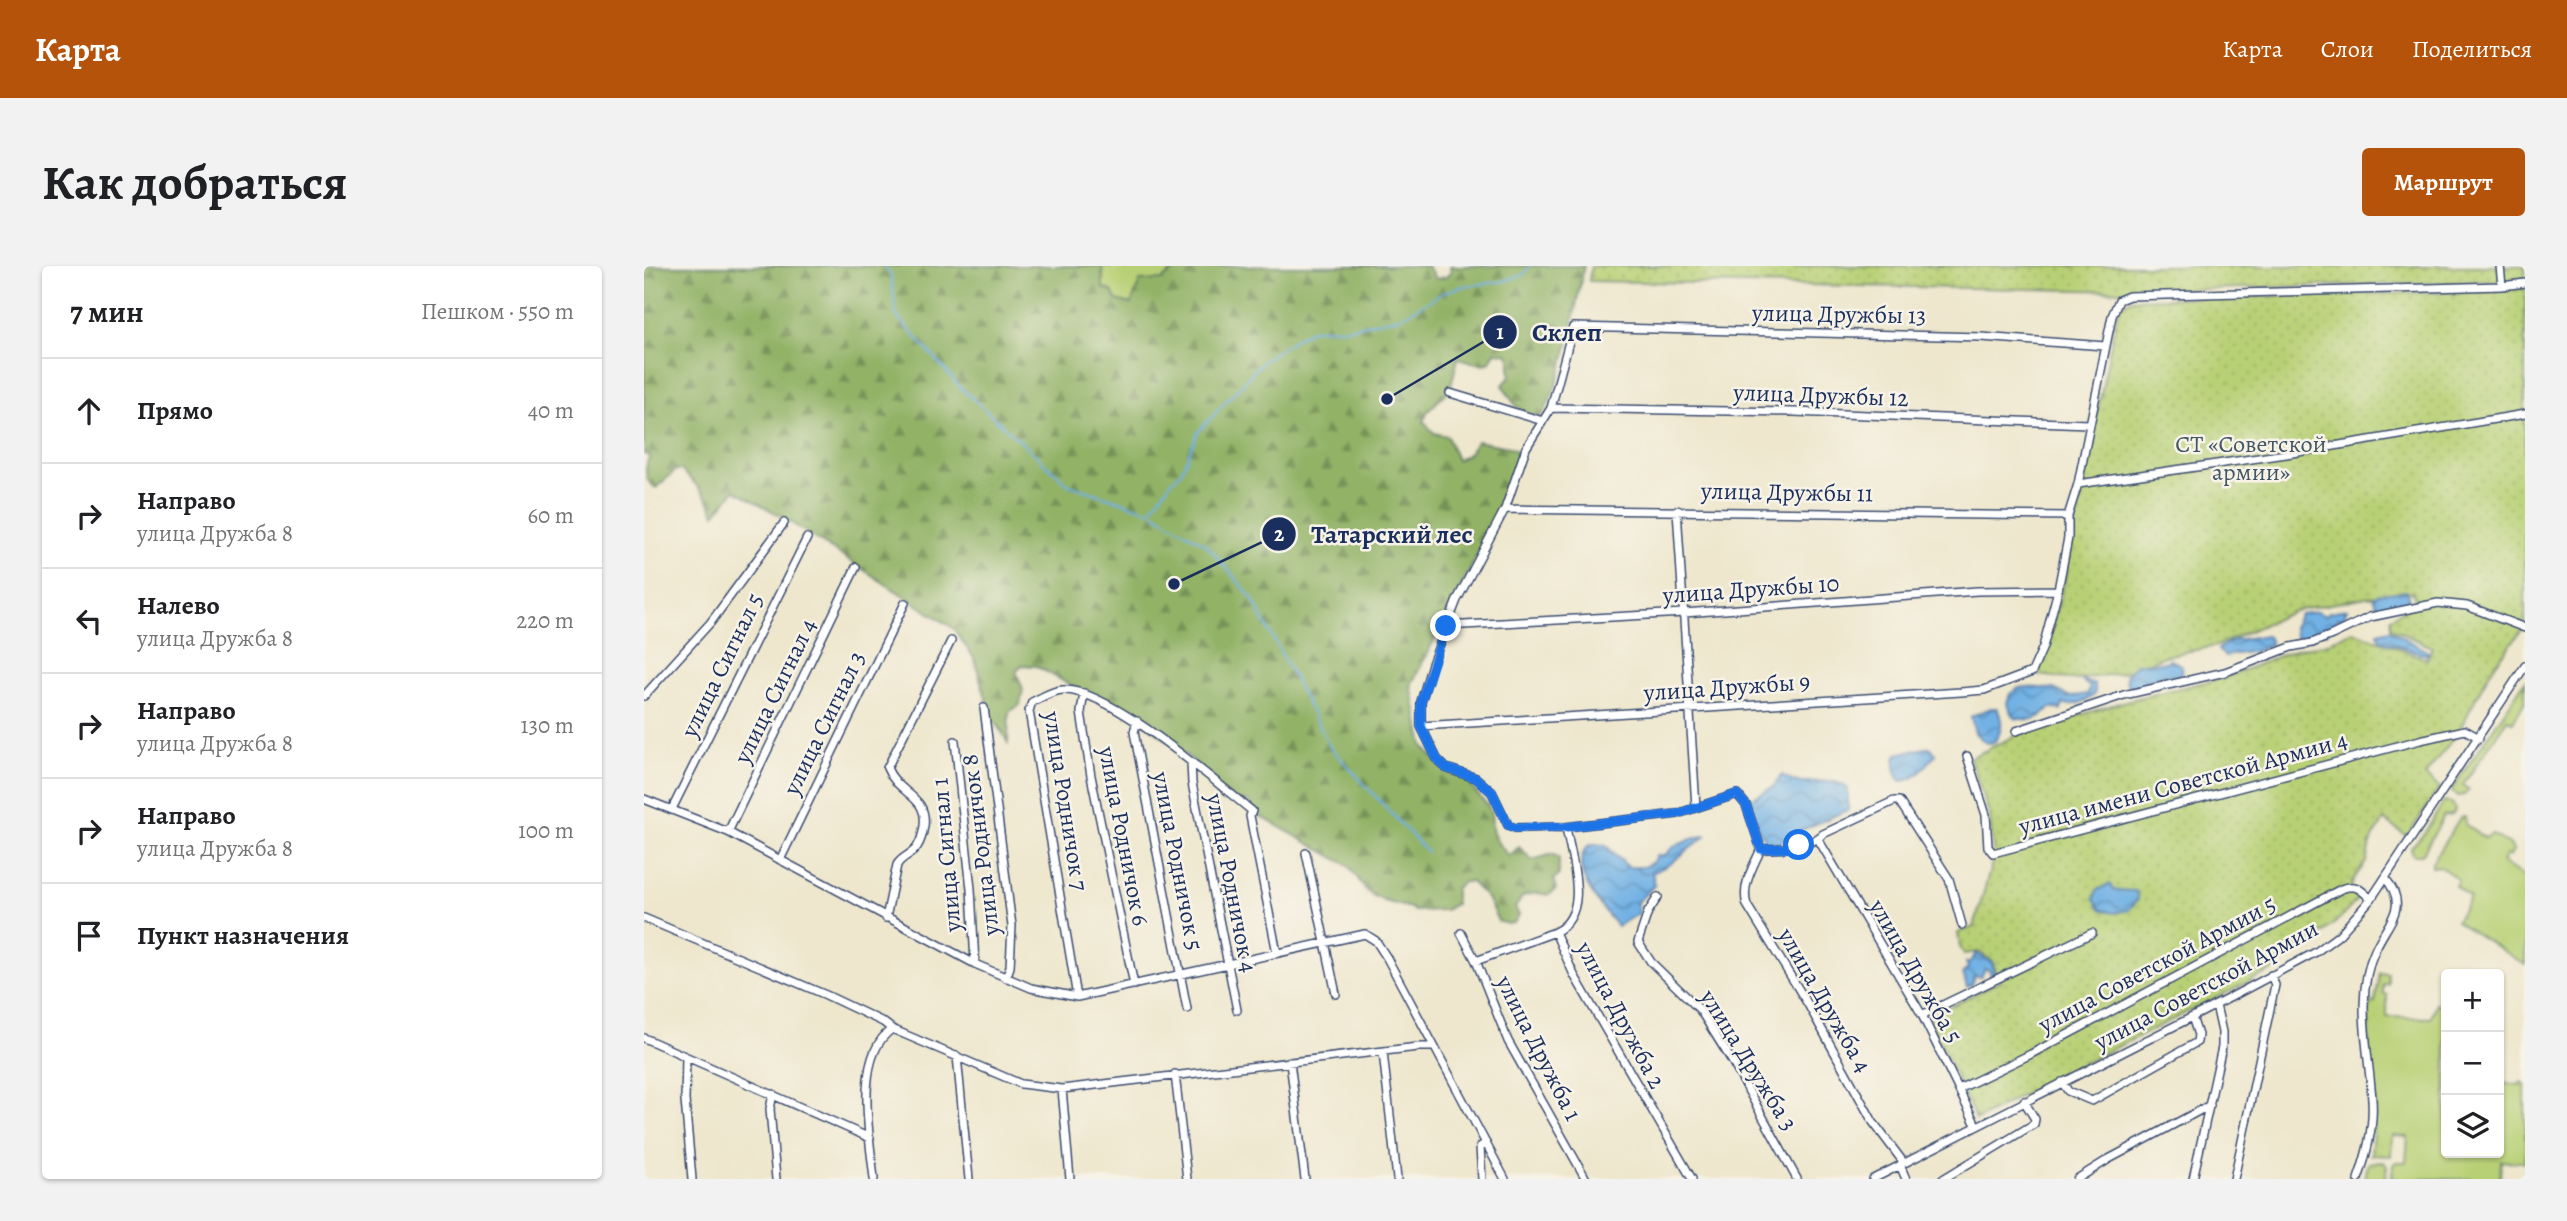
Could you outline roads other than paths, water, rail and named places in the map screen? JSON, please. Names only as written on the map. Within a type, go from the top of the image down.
[{"type":"street","points":[[2500,266],[2502,286]]},
{"type":"street","points":[[2058,590],[2068,538],[2068,516],[2078,484],[2088,424],[2112,316],[2119,300],[2129,296],[2502,286],[2525,283]]},
{"type":"street","name":"улица Дружбы 13","points":[[1552,408],[1573,327],[1981,337],[2105,346]]},
{"type":"street","points":[[1450,393],[1543,421]]},
{"type":"street","points":[[1552,408],[1526,448],[1505,509],[1470,571],[1446,626],[1421,702],[1421,726],[1437,759],[1446,768],[1476,778],[1492,792],[1508,825],[1515,828],[1566,827],[1677,814],[1737,794],[1746,805],[1761,849],[1786,848],[1818,839],[1823,834],[1899,801],[1949,879],[1962,925]]},
{"type":"street","name":"улица Дружбы 12","points":[[1552,408],[1794,412],[2088,424]]},
{"type":"street","points":[[2078,484],[2286,454],[2525,414]]},
{"type":"street","name":"улица Дружбы 11","points":[[1505,509],[2068,516]]},
{"type":"street","points":[[1677,510],[1696,807]]},
{"type":"street","points":[[644,696],[711,622],[784,523]]},
{"type":"street","name":"улица Сигнал 5","points":[[672,809],[807,538]]},
{"type":"street","name":"улица Сигнал 4","points":[[728,832],[856,567]]},
{"type":"street","name":"улица Дружбы 10","points":[[1446,626],[1684,613],[1977,591],[2058,590]]},
{"type":"street","name":"улица Дружбы 9","points":[[1421,726],[1984,690],[2032,672],[2043,646],[2058,590]]},
{"type":"street","name":"улица Сигнал 3","points":[[780,860],[905,603]]},
{"type":"street","points":[[2016,731],[2124,695],[2225,672],[2291,647],[2322,639],[2370,617],[2438,603],[2467,606],[2525,628]]},
{"type":"street","points":[[886,918],[897,865],[917,848],[923,832],[924,810],[921,804],[894,783],[887,768],[951,641]]},
{"type":"street","name":"улица Советской Армии","points":[[1873,1179],[2216,1005],[2316,952],[2339,935],[2371,899],[2525,666]]},
{"type":"street","name":"улица Родничок 7","points":[[1077,997],[1029,711],[1032,702],[1062,690],[1084,693],[1137,721],[1252,811],[1250,816],[1276,953]]},
{"type":"street","name":"улица Родничок 6","points":[[1084,693],[1082,712],[1091,776],[1134,985]]},
{"type":"street","name":"улица Родничок 8","points":[[984,708],[1012,926],[1010,967],[1006,978]]},
{"type":"street","name":"улица Родничок 5","points":[[1137,721],[1134,732],[1187,1009]]},
{"type":"street","name":"улица имени Советской Армии 4","points":[[1967,755],[1986,815],[1988,847],[1993,853],[2420,740],[2465,730],[2479,738]]},
{"type":"street","name":"улица Сигнал 1","points":[[954,741],[971,889],[975,964]]},
{"type":"street","name":"улица Родничок 4","points":[[1191,762],[1192,783],[1237,1010]]},
{"type":"street","points":[[644,799],[728,832],[975,964],[1031,988],[1077,997],[1365,934],[1376,941],[1505,1179]]},
{"type":"street","name":"улица Дружба 2","points":[[1566,827],[1578,901],[1573,918],[1565,927],[1555,932],[1574,975],[1692,1179]]},
{"type":"street","name":"улица Дружба 5","points":[[1818,839],[1923,1015],[1976,1125]]},
{"type":"street","name":"улица Дружба 4","points":[[1761,849],[1746,884],[1744,894],[1747,905],[1809,1006],[1873,1122],[1902,1164],[1907,1179]]},
{"type":"street","points":[[1306,853],[1336,995]]},
{"type":"street","points":[[2358,1179],[2365,1159],[2372,1117],[2365,1043],[2366,984],[2373,954],[2398,906],[2394,888],[2385,878]]},
{"type":"street","name":"улица Советской Армии 5","points":[[1959,1089],[2031,1054],[2341,889],[2358,887],[2371,899]]},
{"type":"street","name":"улица Дружба 3","points":[[1658,897],[1648,912],[1638,942],[1651,962],[1700,1010],[1751,1094],[1797,1179]]},
{"type":"street","points":[[644,918],[826,995],[883,1021],[892,1029],[1021,1084],[1062,1089],[1175,1074],[1433,1047]]},
{"type":"street","points":[[1476,961],[1555,932]]},
{"type":"street","name":"улица Дружба 1","points":[[1461,933],[1476,961],[1508,1041],[1586,1179]]},
{"type":"street","points":[[1923,1015],[2092,933]]},
{"type":"street","points":[[2234,1179],[2275,985],[2272,975]]},
{"type":"street","points":[[2193,1179],[2222,1047],[2222,1032],[2216,1005]]},
{"type":"street","points":[[2062,1082],[2068,1091],[2092,1101],[2197,1042],[2198,1035],[2192,1017]]},
{"type":"street","points":[[874,1179],[867,1090],[869,1072],[883,1035],[892,1029]]},
{"type":"street","points":[[644,1038],[870,1138]]},
{"type":"street","points":[[1383,1052],[1397,1179]]},
{"type":"street","points":[[957,1056],[969,1179]]},
{"type":"street","points":[[686,1057],[685,1100],[692,1179]]},
{"type":"street","points":[[1290,1062],[1305,1179]]},
{"type":"street","points":[[1175,1074],[1187,1179]]},
{"type":"street","points":[[1062,1089],[1070,1179]]},
{"type":"street","points":[[773,1094],[770,1108],[776,1179]]},
{"type":"street","points":[[1943,1179],[2034,1124],[2035,1119],[2024,1101]]},
{"type":"street","points":[[2077,1179],[2210,1105]]},
{"type":"street","points":[[1482,1179],[1480,1147],[1486,1143]]},
{"type":"water","points":[[2406,591],[2409,599],[2406,605],[2402,603],[2379,611],[2373,597]]},
{"type":"water","points":[[2347,609],[2343,619],[2338,618],[2327,633],[2319,632],[2309,640],[2295,637],[2294,626],[2300,614],[2318,612],[2325,616],[2329,612]]},
{"type":"water","points":[[2390,630],[2428,652],[2427,655],[2380,640],[2378,633]]},
{"type":"water","points":[[2266,636],[2271,645],[2256,651],[2225,656],[2218,650],[2233,641]]},
{"type":"water","points":[[2170,659],[2182,666],[2181,674],[2163,679],[2155,677],[2151,683],[2132,689],[2127,684],[2126,676],[2136,664],[2166,662]]},
{"type":"water","points":[[2081,680],[2095,685],[2095,694],[2080,703],[2063,704],[2061,710],[2050,708],[2037,718],[2015,718],[2007,704],[2010,694],[2025,687],[2054,689],[2070,697],[2088,694],[2090,687]]},
{"type":"water","points":[[1997,708],[2001,726],[1994,742],[1986,743],[1975,733],[1971,716]]},
{"type":"water","points":[[1930,747],[1936,754],[1924,768],[1916,776],[1900,781],[1895,765],[1897,754]]},
{"type":"water","points":[[1782,775],[1796,782],[1830,782],[1842,785],[1848,789],[1848,810],[1781,842],[1771,843],[1761,834],[1751,799],[1773,787]]},
{"type":"water","points":[[1707,835],[1670,864],[1652,873],[1655,885],[1637,902],[1639,913],[1617,926],[1595,898],[1583,874],[1583,853],[1591,844],[1605,845],[1628,867],[1641,867],[1652,863],[1657,856],[1664,856],[1673,847]]},
{"type":"water","points":[[2110,884],[2113,890],[2136,891],[2138,899],[2129,910],[2113,913],[2100,909],[2094,899],[2097,890]]},
{"type":"water","points":[[1976,953],[1992,963],[1995,974],[1990,978],[1990,971],[1985,969],[1981,977],[1974,976],[1972,985],[1967,987],[1963,973],[1968,968],[1966,962],[1971,962]]},
{"type":"waterway","points":[[884,266],[891,275],[896,315],[960,387],[1069,485],[1150,511],[1181,472],[1198,432],[1263,361],[1298,337],[1313,329],[1348,328],[1401,317],[1444,292],[1464,286],[1500,282],[1523,275],[1530,266]]},
{"type":"waterway","points":[[1150,511],[1207,545],[1252,598],[1330,747],[1427,852]]},
{"type":"place","name":"Склеп","points":[[1387,399]]},
{"type":"place","name":"Татарский лес","points":[[1174,584]]},
{"type":"park label","name":"СТ «Советской армии»","points":[[2251,458]]}]
